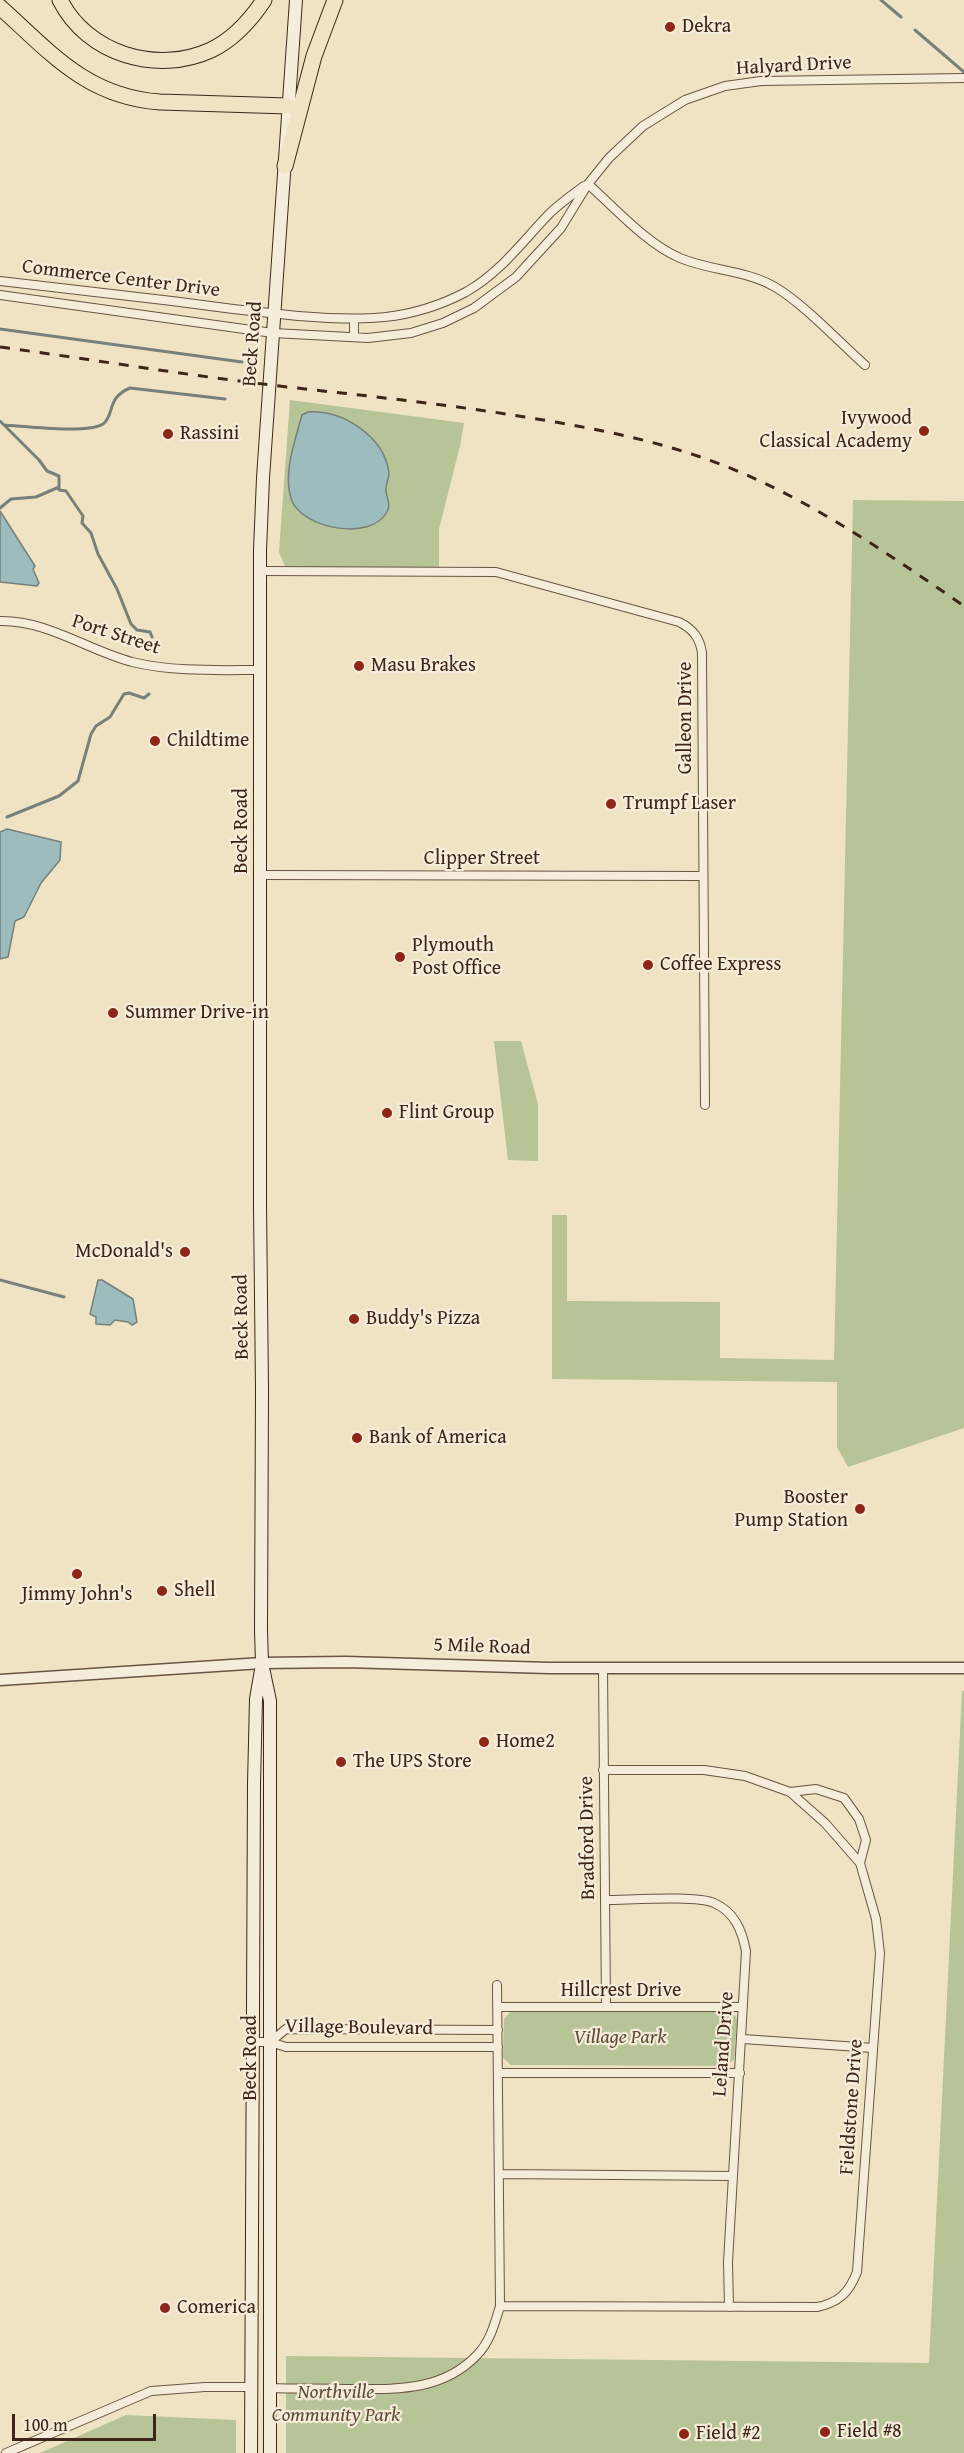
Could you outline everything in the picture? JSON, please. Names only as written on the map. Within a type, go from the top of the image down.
[{"type":"highway","points":[[60,0],[74,21],[101,44],[131,57],[163,60],[192,57],[220,45],[245,25],[264,0]]},
{"type":"highway","points":[[285,166],[314,56],[334,0]]},
{"type":"highway","points":[[0,7],[61,63],[81,77],[114,94],[160,102],[288,106]]},
{"type":"main road","name":"Beck Road","points":[[251,2453],[256,1699],[262,1663],[260,571],[263,478],[296,0]]},
{"type":"main road","name":"Beck Road","points":[[262,1663],[270,1701],[270,2453]]},
{"type":"street","name":"Halyard Drive","points":[[273,333],[389,337],[443,323],[482,303],[516,277],[533,260],[561,228],[588,184],[609,158],[643,126],[685,100],[725,86],[777,80],[964,78]]},
{"type":"street","name":"Halyard Drive","points":[[274,314],[383,319],[411,314],[436,306],[468,291],[504,263],[550,213],[588,184]]},
{"type":"street","points":[[588,184],[654,242],[672,254],[689,261],[749,275],[778,289],[865,365]]},
{"type":"street","name":"Commerce Center Drive","points":[[0,281],[274,314]]},
{"type":"street","name":"Commerce Center Drive","points":[[0,295],[273,333]]},
{"type":"street","points":[[354,319],[354,337]]},
{"type":"street","name":"Galleon Drive","points":[[260,571],[496,572],[688,627],[698,638],[702,653],[705,1105]]},
{"type":"street","name":"Port Street","points":[[0,621],[41,627],[131,662],[175,670],[260,670]]},
{"type":"street","name":"Clipper Street","points":[[261,875],[702,876]]},
{"type":"street","name":"5 Mile Road","points":[[0,1680],[262,1663],[382,1662],[603,1668],[964,1668]]},
{"type":"street","name":"Bradford Drive","points":[[603,1668],[606,2007]]},
{"type":"street","name":"Fieldstone Drive","points":[[500,2306],[817,2307],[839,2300],[853,2282],[857,2272],[880,1953],[876,1919],[860,1863],[825,1822],[790,1792],[745,1776],[705,1770],[603,1770]]},
{"type":"street","points":[[790,1792],[816,1789],[844,1798],[859,1819],[866,1840],[860,1863]]},
{"type":"street","name":"Leland Drive","points":[[606,1900],[713,1902],[734,1918],[742,1932],[746,1951],[743,2038],[728,2262],[729,2307]]},
{"type":"street","points":[[270,2388],[406,2389],[450,2376],[479,2354],[490,2336],[500,2306],[497,1985]]},
{"type":"street","name":"Hillcrest Drive","points":[[498,2007],[743,2007]]},
{"type":"street","name":"Village Boulevard","points":[[270,2042],[286,2029],[498,2030]]},
{"type":"street","points":[[743,2038],[873,2048]]},
{"type":"street","points":[[253,2042],[270,2042]]},
{"type":"street","name":"Village Boulevard","points":[[270,2042],[286,2048],[498,2047]]},
{"type":"street","points":[[498,2073],[740,2073]]},
{"type":"street","points":[[500,2174],[733,2176]]},
{"type":"street","points":[[6,2453],[151,2391],[205,2387],[251,2387]]},
{"type":"green space","points":[[290,400],[464,423],[439,529],[439,571],[287,571],[279,552]]},
{"type":"green space","points":[[853,500],[964,501],[964,1428],[848,1467],[837,1447],[837,1382],[552,1379],[552,1215],[567,1215],[567,1301],[720,1302],[720,1358],[834,1360]]},
{"type":"green space","points":[[494,1041],[521,1041],[538,1104],[538,1161],[508,1160]]},
{"type":"green space","name":"Northville Community Park","points":[[962,1691],[964,1691],[964,2453],[286,2453],[286,2356],[929,2363]]},
{"type":"green space","name":"Village Park","points":[[511,2011],[726,2011],[736,2016],[737,2022],[734,2060],[725,2066],[511,2065],[503,2058],[504,2019]]},
{"type":"green space","points":[[126,2415],[236,2420],[236,2453],[40,2453]]},
{"type":"water","points":[[308,412],[335,415],[348,421],[360,428],[379,448],[386,460],[389,473],[386,489],[389,504],[387,512],[378,521],[367,527],[337,528],[309,518],[292,501],[289,491],[289,469],[302,415]]},
{"type":"water","points":[[0,511],[35,566],[33,569],[39,583],[37,586],[0,582]]},
{"type":"water","points":[[7,829],[61,842],[60,860],[41,883],[24,917],[15,921],[8,957],[0,959],[0,832]]},
{"type":"water","points":[[98,1280],[102,1280],[133,1299],[137,1322],[132,1325],[115,1320],[110,1325],[96,1324],[96,1317],[90,1314]]},
{"type":"waterway","points":[[881,0],[901,17]]},
{"type":"waterway","points":[[915,30],[964,72]]},
{"type":"waterway","points":[[0,329],[242,362]]},
{"type":"waterway","points":[[4,425],[70,429],[95,427],[107,420],[114,401],[122,392],[130,388],[225,399]]},
{"type":"waterway","points":[[0,421],[47,471],[59,476],[59,487]]},
{"type":"waterway","points":[[59,487],[59,490],[66,491],[83,516],[82,523],[91,533],[98,554],[117,589],[131,624],[137,630],[150,632],[152,637]]},
{"type":"waterway","points":[[0,508],[11,499],[36,497],[59,487]]},
{"type":"waterway","points":[[7,817],[59,796],[78,781],[91,734],[96,726],[110,717],[124,694],[129,693],[144,698],[149,694]]},
{"type":"waterway","points":[[0,1280],[64,1297]]},
{"type":"railway","points":[[0,347],[216,378],[495,412],[663,445],[716,462],[800,501],[883,551],[964,606]]},
{"type":"place","name":"Dekra","points":[[670,27]]},
{"type":"place","name":"Ivywood Classical Academy","points":[[924,431]]},
{"type":"place","name":"Rassini","points":[[168,434]]},
{"type":"place","name":"Masu Brakes","points":[[359,666]]},
{"type":"place","name":"Childtime","points":[[155,741]]},
{"type":"place","name":"Trumpf Laser","points":[[611,804]]},
{"type":"place","name":"Plymouth Post Office","points":[[400,957]]},
{"type":"place","name":"Coffee Express","points":[[648,965]]},
{"type":"place","name":"Summer Drive-in","points":[[113,1013]]},
{"type":"place","name":"Flint Group","points":[[387,1113]]},
{"type":"place","name":"McDonald's","points":[[185,1252]]},
{"type":"place","name":"Buddy's Pizza","points":[[354,1319]]},
{"type":"place","name":"Bank of America","points":[[357,1438]]},
{"type":"place","name":"Booster Pump Station","points":[[860,1509]]},
{"type":"place","name":"Jimmy John's","points":[[77,1574]]},
{"type":"place","name":"Shell","points":[[162,1591]]},
{"type":"place","name":"Home2","points":[[484,1742]]},
{"type":"place","name":"The UPS Store","points":[[341,1762]]},
{"type":"place","name":"Comerica","points":[[165,2308]]},
{"type":"place","name":"Field #8","points":[[825,2432]]},
{"type":"place","name":"Field #2","points":[[684,2434]]}]
